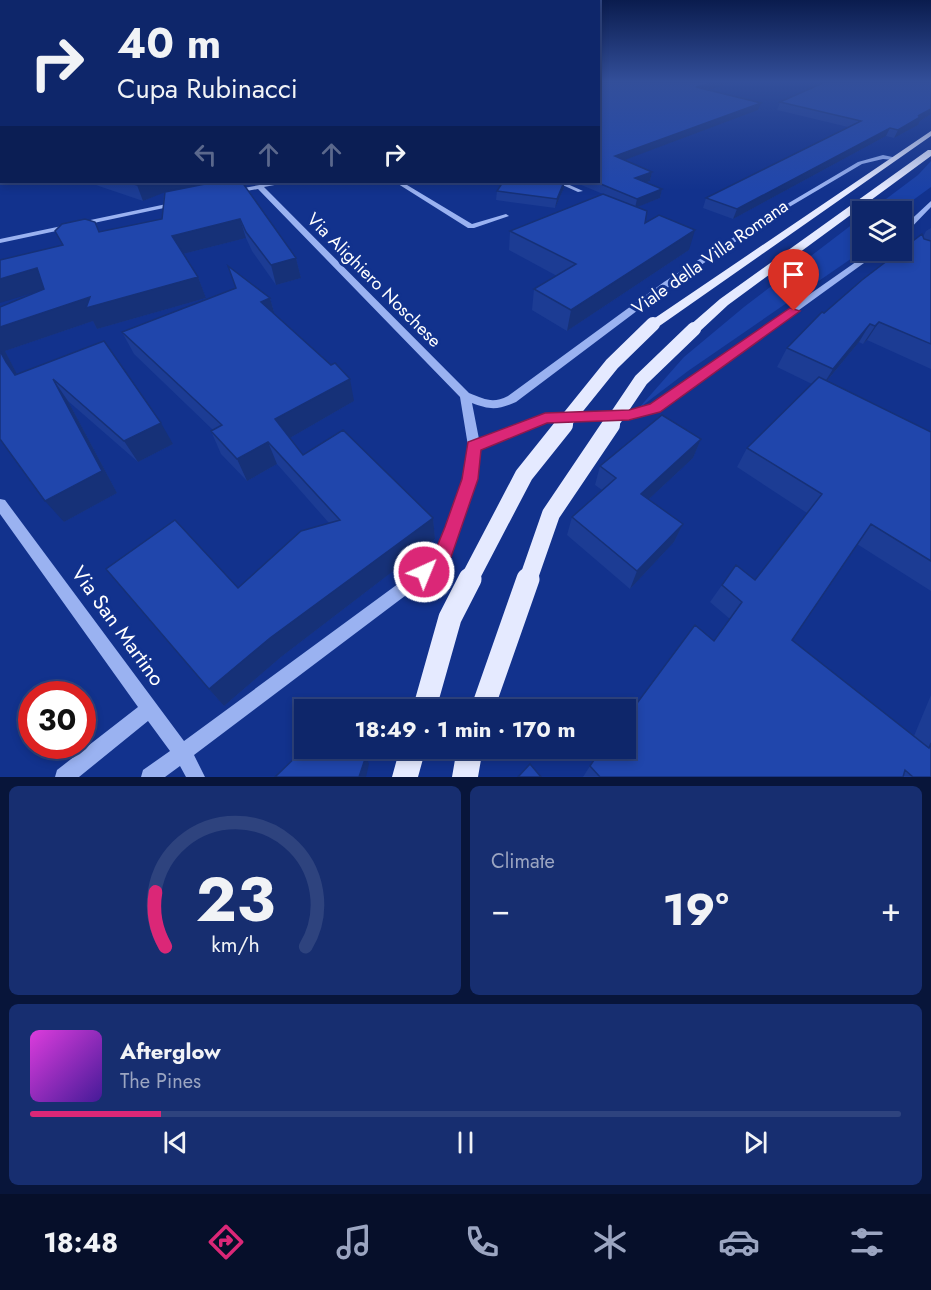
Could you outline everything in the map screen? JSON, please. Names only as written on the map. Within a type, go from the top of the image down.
[{"type":"main road","name":"Viale della Villa Romana","points":[[427,699],[450,618],[524,476],[612,364],[653,324],[931,133]]},
{"type":"main road","points":[[486,699],[551,514],[641,380],[724,302],[931,152]]},
{"type":"main road","points":[[405,777],[410,759]]},
{"type":"main road","points":[[465,777],[468,759]]},
{"type":"street","points":[[150,777],[441,560],[470,479],[474,446],[465,396],[492,404],[512,399],[667,284],[767,218],[860,163],[883,157],[894,158]]},
{"type":"street","points":[[225,194],[277,183]]},
{"type":"street","points":[[400,183],[471,226],[506,216]]},
{"type":"street","points":[[561,183],[580,191]]},
{"type":"street","name":"Via Alighiero Noschese","points":[[259,186],[465,396]]},
{"type":"street","points":[[0,241],[180,203]]},
{"type":"street","points":[[912,222],[931,203]]},
{"type":"street","points":[[474,446],[545,418],[629,415],[655,408],[863,261]]},
{"type":"street","name":"Via San Martino","points":[[0,504],[183,754],[196,777]]},
{"type":"street","points":[[64,777],[150,709]]},
{"type":"shaded area","points":[[931,161],[931,187],[912,201],[883,201],[918,175]]},
{"type":"shaded area","points":[[852,225],[852,258],[688,371],[638,409],[684,357],[744,307]]},
{"type":"building","points":[[600,118],[719,118],[615,156],[652,172],[635,178],[662,189],[637,199],[598,183]]},
{"type":"building","points":[[849,118],[918,118],[898,130],[890,128],[737,209],[706,198],[861,121]]},
{"type":"building","points":[[210,183],[243,183],[296,258],[271,265],[246,232],[240,219],[172,236],[198,277],[86,308],[90,297],[0,327],[0,307],[44,289],[37,268],[0,279],[0,260],[63,245],[55,231],[62,224],[85,219],[95,222],[99,232],[162,219],[165,192]]},
{"type":"building","points":[[502,183],[564,183],[557,199],[497,191]]},
{"type":"building","points":[[603,194],[647,211],[645,223],[659,215],[695,230],[571,310],[534,289],[576,264],[510,231]]},
{"type":"building","points":[[922,234],[924,239],[931,241],[931,344],[879,322],[875,326],[870,324],[833,369],[787,348],[822,312],[824,313],[887,261],[912,261],[912,242]]},
{"type":"building","points":[[228,266],[270,298],[261,302],[331,365],[335,363],[350,379],[275,419],[303,455],[343,430],[433,518],[270,638],[209,689],[106,569],[175,520],[238,588],[301,531],[340,520],[268,442],[237,459],[211,431],[222,425],[122,332],[236,288]]},
{"type":"building","points":[[104,341],[161,423],[124,441],[53,379],[102,471],[45,501],[0,439],[0,351],[15,375]]},
{"type":"building","points":[[819,377],[931,432],[931,561],[871,524],[792,640],[929,748],[931,743],[931,777],[913,777],[905,770],[903,777],[600,777],[590,766],[595,759],[636,759],[636,705],[695,625],[714,641],[742,602],[722,585],[736,565],[755,580],[822,494],[747,448]]},
{"type":"building","points":[[662,415],[701,439],[641,494],[683,524],[637,571],[572,517],[616,478],[600,466]]},
{"type":"building","points":[[294,759],[365,759],[359,777],[275,777]]},
{"type":"building","points":[[530,764],[541,777],[518,777]]},
{"type":"route","points":[[424,572],[441,560],[470,479],[474,446],[545,418],[595,414],[629,415],[655,408],[743,344],[794,311]]}]
